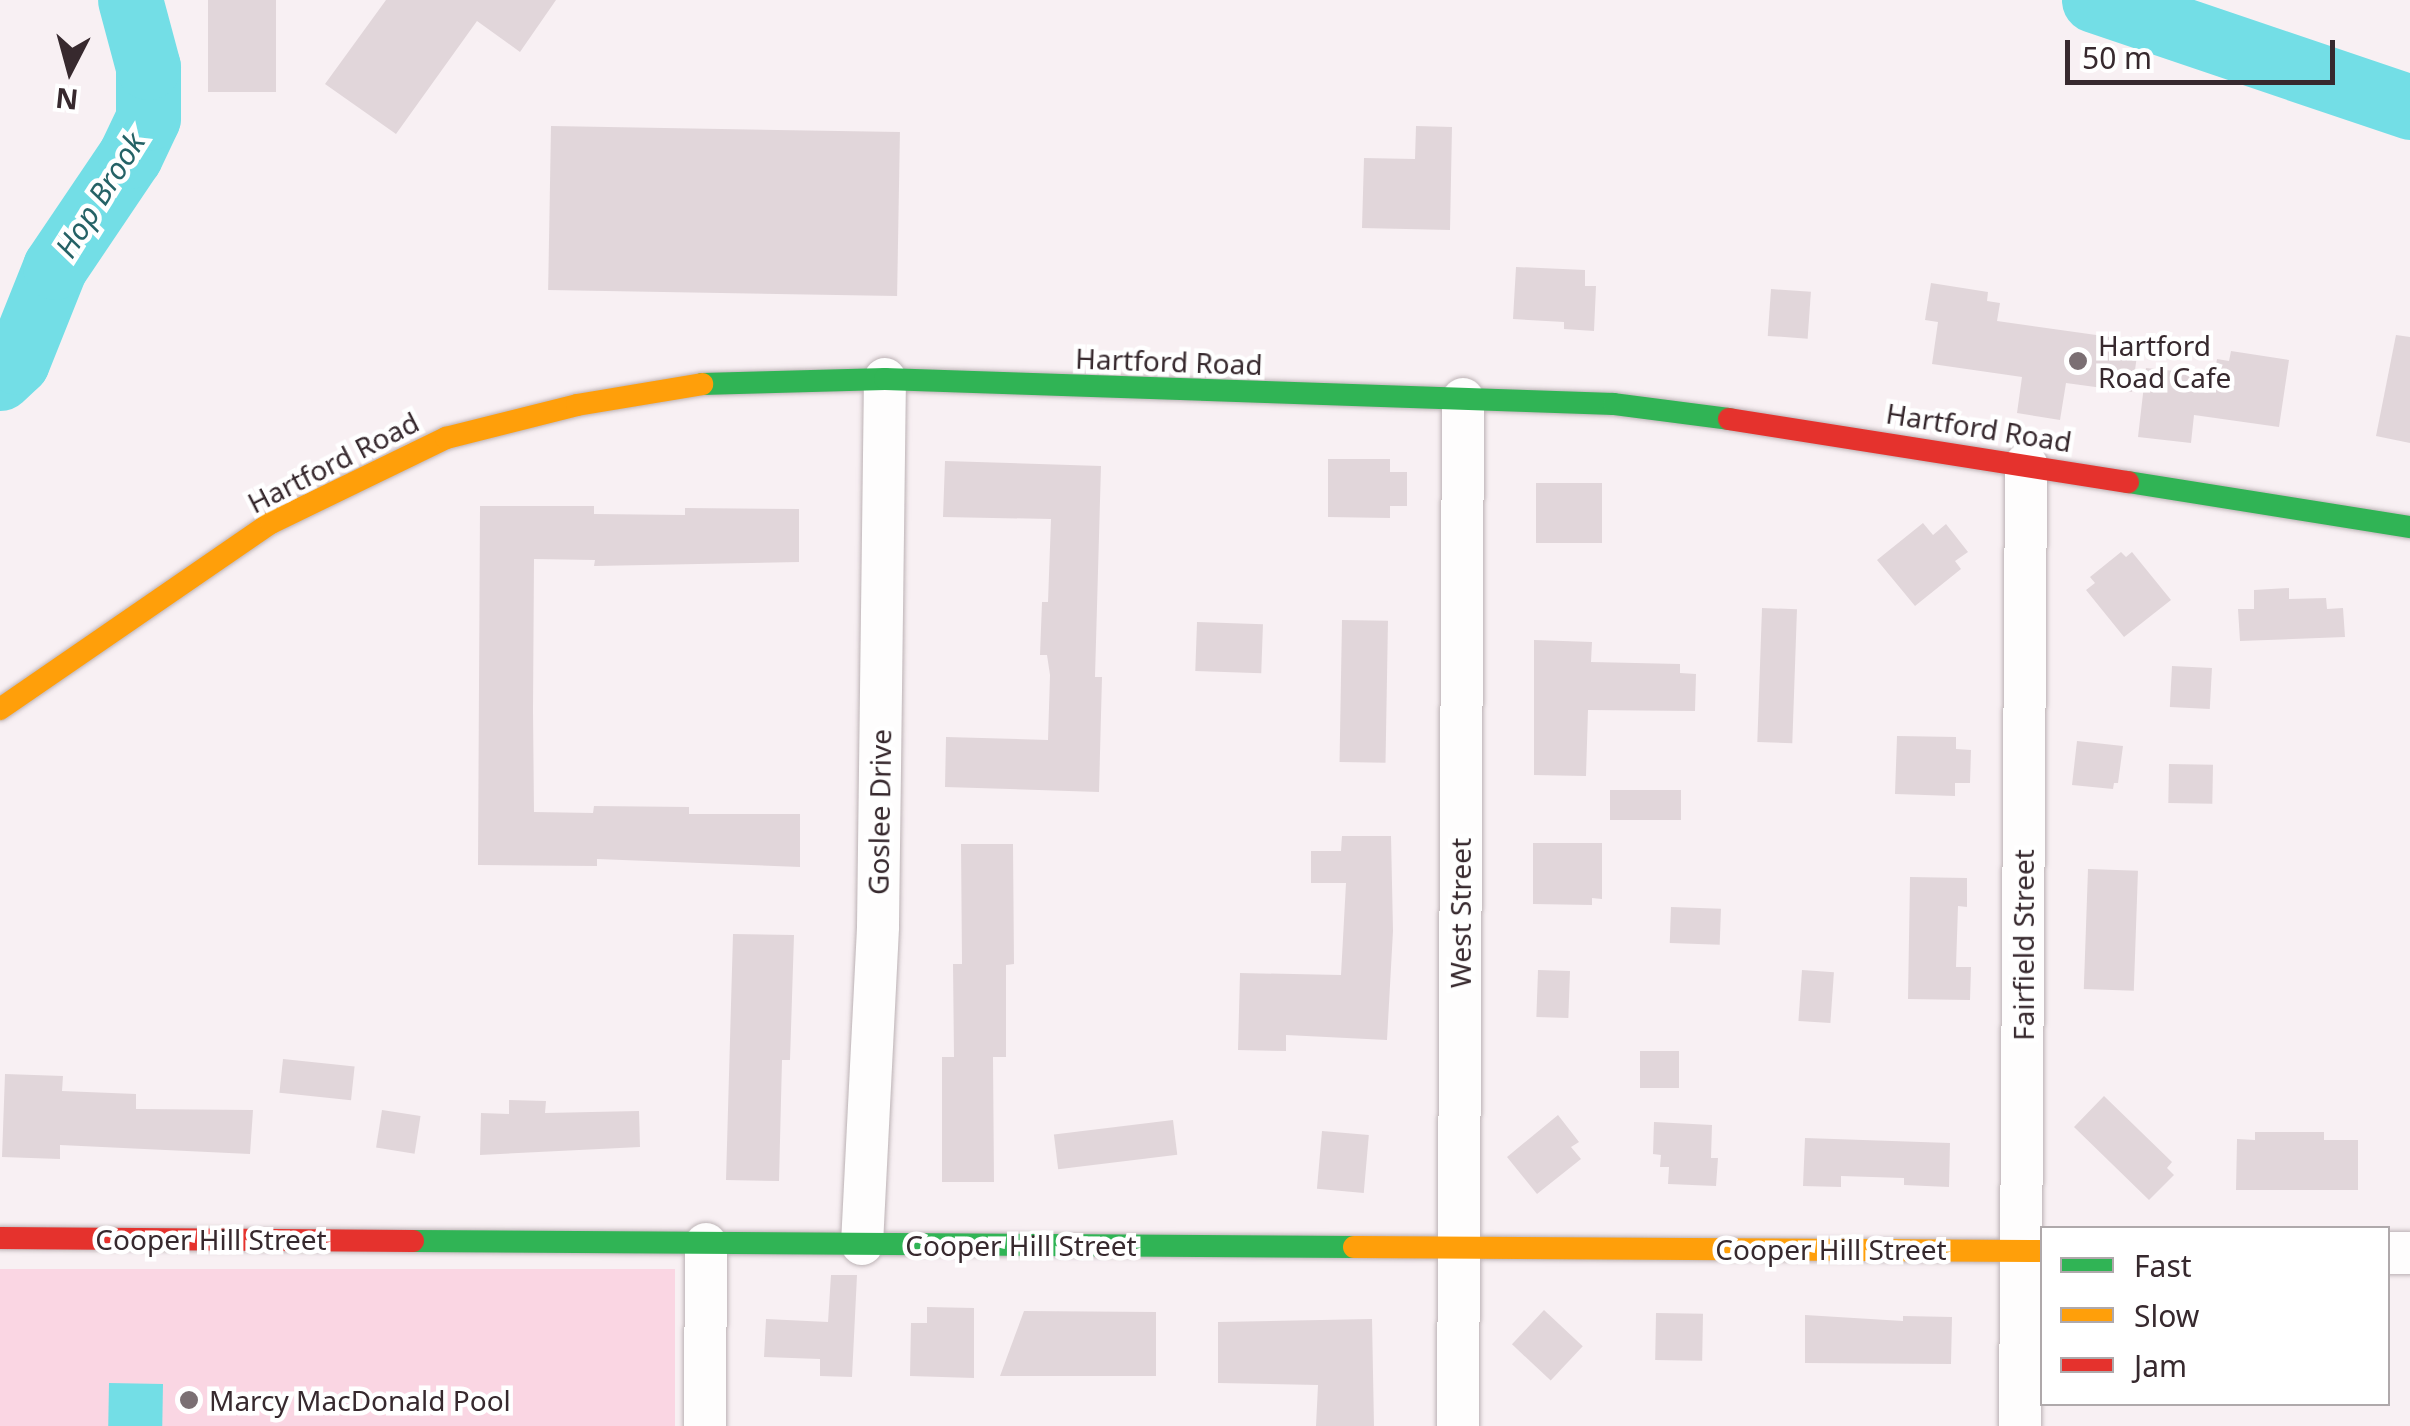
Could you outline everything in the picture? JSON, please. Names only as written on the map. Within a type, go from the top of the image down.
[{"type":"main road","name":"Hartford Road","points":[[0,708],[271,523],[446,438],[576,405],[712,382],[885,379],[1614,404],[2026,464],[2410,527]]},
{"type":"main road","name":"Cooper Hill Street","points":[[0,1238],[2032,1251]]},
{"type":"street","name":"Goslee Drive","points":[[862,1244],[878,926],[885,379]]},
{"type":"street","name":"West Street","points":[[1458,1426],[1463,399]]},
{"type":"street","name":"Fairfield Street","points":[[2020,1426],[2032,1251],[2026,464]]},
{"type":"street","points":[[705,1426],[706,1244]]},
{"type":"shaded area","points":[[0,1269],[675,1269],[675,1426],[0,1426]]},
{"type":"water","points":[[109,1383],[163,1384],[162,1426],[108,1426]]},
{"type":"building","points":[[208,0],[276,0],[276,92],[208,92]]},
{"type":"building","points":[[386,0],[556,0],[520,52],[477,21],[396,134],[325,84]]},
{"type":"building","points":[[551,126],[900,132],[897,296],[548,290]]},
{"type":"building","points":[[1416,126],[1452,127],[1450,230],[1362,228],[1364,158],[1415,159]]},
{"type":"building","points":[[1516,267],[1585,270],[1585,286],[1596,286],[1594,331],[1564,329],[1564,322],[1513,319]]},
{"type":"building","points":[[1931,283],[1988,292],[1987,301],[2000,303],[1997,321],[2139,341],[2132,392],[2066,383],[2060,420],[2017,413],[2022,377],[1932,364],[1938,322],[1925,320]]},
{"type":"building","points":[[1771,289],[1811,292],[1808,339],[1768,336]]},
{"type":"building","points":[[2396,335],[2410,337],[2410,443],[2376,436]]},
{"type":"building","points":[[2231,351],[2289,360],[2279,427],[2194,415],[2191,443],[2138,437],[2146,368],[2214,375],[2217,359],[2229,361]]},
{"type":"building","points":[[1328,459],[1390,459],[1390,472],[1407,472],[1407,506],[1390,506],[1390,518],[1328,517]]},
{"type":"building","points":[[945,461],[1101,466],[1095,677],[1102,677],[1099,792],[945,787],[946,737],[1048,740],[1050,675],[1047,655],[1040,655],[1042,602],[1048,602],[1051,519],[943,517]]},
{"type":"building","points":[[1536,483],[1602,483],[1602,543],[1536,543]]},
{"type":"building","points":[[480,506],[594,506],[594,514],[685,515],[685,508],[799,509],[799,562],[594,566],[595,560],[534,559],[533,710],[534,812],[593,813],[594,806],[689,807],[689,814],[800,814],[800,867],[597,859],[597,866],[478,865]]},
{"type":"building","points":[[1923,523],[1933,535],[1946,524],[1968,552],[1955,561],[1961,569],[1915,606],[1877,560]]},
{"type":"building","points":[[2121,552],[2126,557],[2132,552],[2171,600],[2124,637],[2086,590],[2095,583],[2090,577]]},
{"type":"building","points":[[2289,588],[2289,599],[2326,598],[2327,609],[2343,608],[2345,637],[2240,641],[2238,609],[2254,609],[2254,590]]},
{"type":"building","points":[[1762,608],[1797,609],[1792,743],[1757,742]]},
{"type":"building","points":[[1342,620],[1388,621],[1386,763],[1340,762]]},
{"type":"building","points":[[1197,622],[1263,624],[1261,673],[1195,671]]},
{"type":"building","points":[[1534,640],[1592,642],[1591,662],[1680,664],[1680,673],[1696,674],[1695,711],[1588,710],[1586,776],[1534,775]]},
{"type":"building","points":[[2172,666],[2212,668],[2210,709],[2170,707]]},
{"type":"building","points":[[1897,736],[1956,737],[1956,749],[1971,750],[1970,783],[1955,783],[1955,796],[1895,794]]},
{"type":"building","points":[[2077,741],[2123,746],[2118,783],[2114,783],[2113,789],[2072,785]]},
{"type":"building","points":[[2169,764],[2213,765],[2212,804],[2168,803]]},
{"type":"building","points":[[1610,790],[1681,790],[1681,820],[1610,820]]},
{"type":"building","points":[[1342,836],[1391,836],[1393,931],[1387,1040],[1286,1035],[1286,1051],[1238,1050],[1240,973],[1341,975],[1346,883],[1311,883],[1311,851],[1341,851]]},
{"type":"building","points":[[1533,843],[1602,843],[1602,899],[1592,898],[1592,905],[1533,904]]},
{"type":"building","points":[[961,844],[1013,844],[1014,964],[1006,965],[1006,1057],[993,1057],[994,1182],[942,1182],[942,1057],[954,1057],[953,964],[962,964]]},
{"type":"building","points":[[2088,869],[2138,871],[2134,991],[2084,989]]},
{"type":"building","points":[[1910,877],[1967,878],[1967,907],[1958,906],[1956,967],[1971,967],[1970,1000],[1908,999]]},
{"type":"building","points":[[1671,907],[1721,909],[1720,945],[1670,943]]},
{"type":"building","points":[[733,934],[794,935],[790,1060],[782,1060],[779,1181],[726,1180]]},
{"type":"building","points":[[1538,970],[1570,971],[1568,1018],[1536,1017]]},
{"type":"building","points":[[1802,970],[1834,972],[1830,1023],[1798,1021]]},
{"type":"building","points":[[1640,1051],[1679,1051],[1679,1088],[1640,1088]]},
{"type":"building","points":[[283,1059],[355,1067],[351,1100],[279,1093]]},
{"type":"building","points":[[5,1074],[63,1076],[62,1091],[136,1094],[136,1109],[253,1110],[250,1154],[60,1145],[60,1159],[2,1157]]},
{"type":"building","points":[[2104,1096],[2172,1162],[2167,1168],[2174,1175],[2149,1200],[2074,1127]]},
{"type":"building","points":[[509,1100],[546,1101],[545,1113],[639,1111],[640,1147],[480,1155],[481,1113],[509,1114]]},
{"type":"building","points":[[382,1110],[421,1116],[415,1154],[376,1148]]},
{"type":"building","points":[[1558,1115],[1579,1142],[1571,1147],[1581,1159],[1537,1194],[1507,1157]]},
{"type":"building","points":[[1173,1120],[1177,1155],[1058,1169],[1054,1135]]},
{"type":"building","points":[[1654,1122],[1712,1125],[1711,1158],[1718,1158],[1716,1186],[1668,1184],[1669,1167],[1660,1167],[1661,1155],[1653,1154]]},
{"type":"building","points":[[1322,1131],[1369,1135],[1364,1193],[1317,1189]]},
{"type":"building","points":[[2255,1132],[2324,1132],[2324,1140],[2358,1140],[2358,1190],[2236,1190],[2237,1139],[2255,1140]]},
{"type":"building","points":[[1805,1138],[1950,1143],[1949,1187],[1904,1185],[1904,1178],[1841,1176],[1841,1187],[1803,1186]]},
{"type":"building","points":[[831,1275],[857,1275],[852,1377],[820,1376],[820,1359],[764,1357],[766,1319],[828,1322]]},
{"type":"building","points":[[927,1307],[974,1308],[974,1378],[910,1376],[911,1323],[927,1323]]},
{"type":"building","points":[[1544,1310],[1583,1346],[1551,1381],[1512,1344]]},
{"type":"building","points":[[1024,1311],[1156,1312],[1156,1376],[1000,1376]]},
{"type":"building","points":[[1656,1313],[1703,1314],[1702,1361],[1655,1360]]},
{"type":"building","points":[[1805,1315],[1903,1321],[1903,1316],[1952,1317],[1951,1364],[1805,1363]]},
{"type":"building","points":[[1372,1319],[1374,1426],[1316,1426],[1318,1385],[1218,1383],[1218,1322]]},
{"type":"waterway","name":"Hop Brook","points":[[0,378],[17,362],[55,267],[130,156],[148,118],[148,67],[130,0]]},
{"type":"waterway","name":"Hop Brook","points":[[2094,0],[2410,107]]},
{"type":"traffic: fast","points":[[702,384],[885,379],[1614,404],[1729,419]]},
{"type":"traffic: fast","points":[[2128,482],[2410,527]]},
{"type":"traffic: fast","points":[[413,1241],[1354,1247]]},
{"type":"traffic: slow","points":[[0,709],[271,523],[446,438],[577,405],[702,384]]},
{"type":"traffic: slow","points":[[1354,1247],[2040,1251]]},
{"type":"traffic: jam","points":[[1729,419],[2128,482]]},
{"type":"traffic: jam","points":[[0,1238],[413,1241]]},
{"type":"place","name":"Hartford Road Cafe","points":[[2078,361]]},
{"type":"place","name":"Marcy MacDonald Pool","points":[[189,1400]]}]
